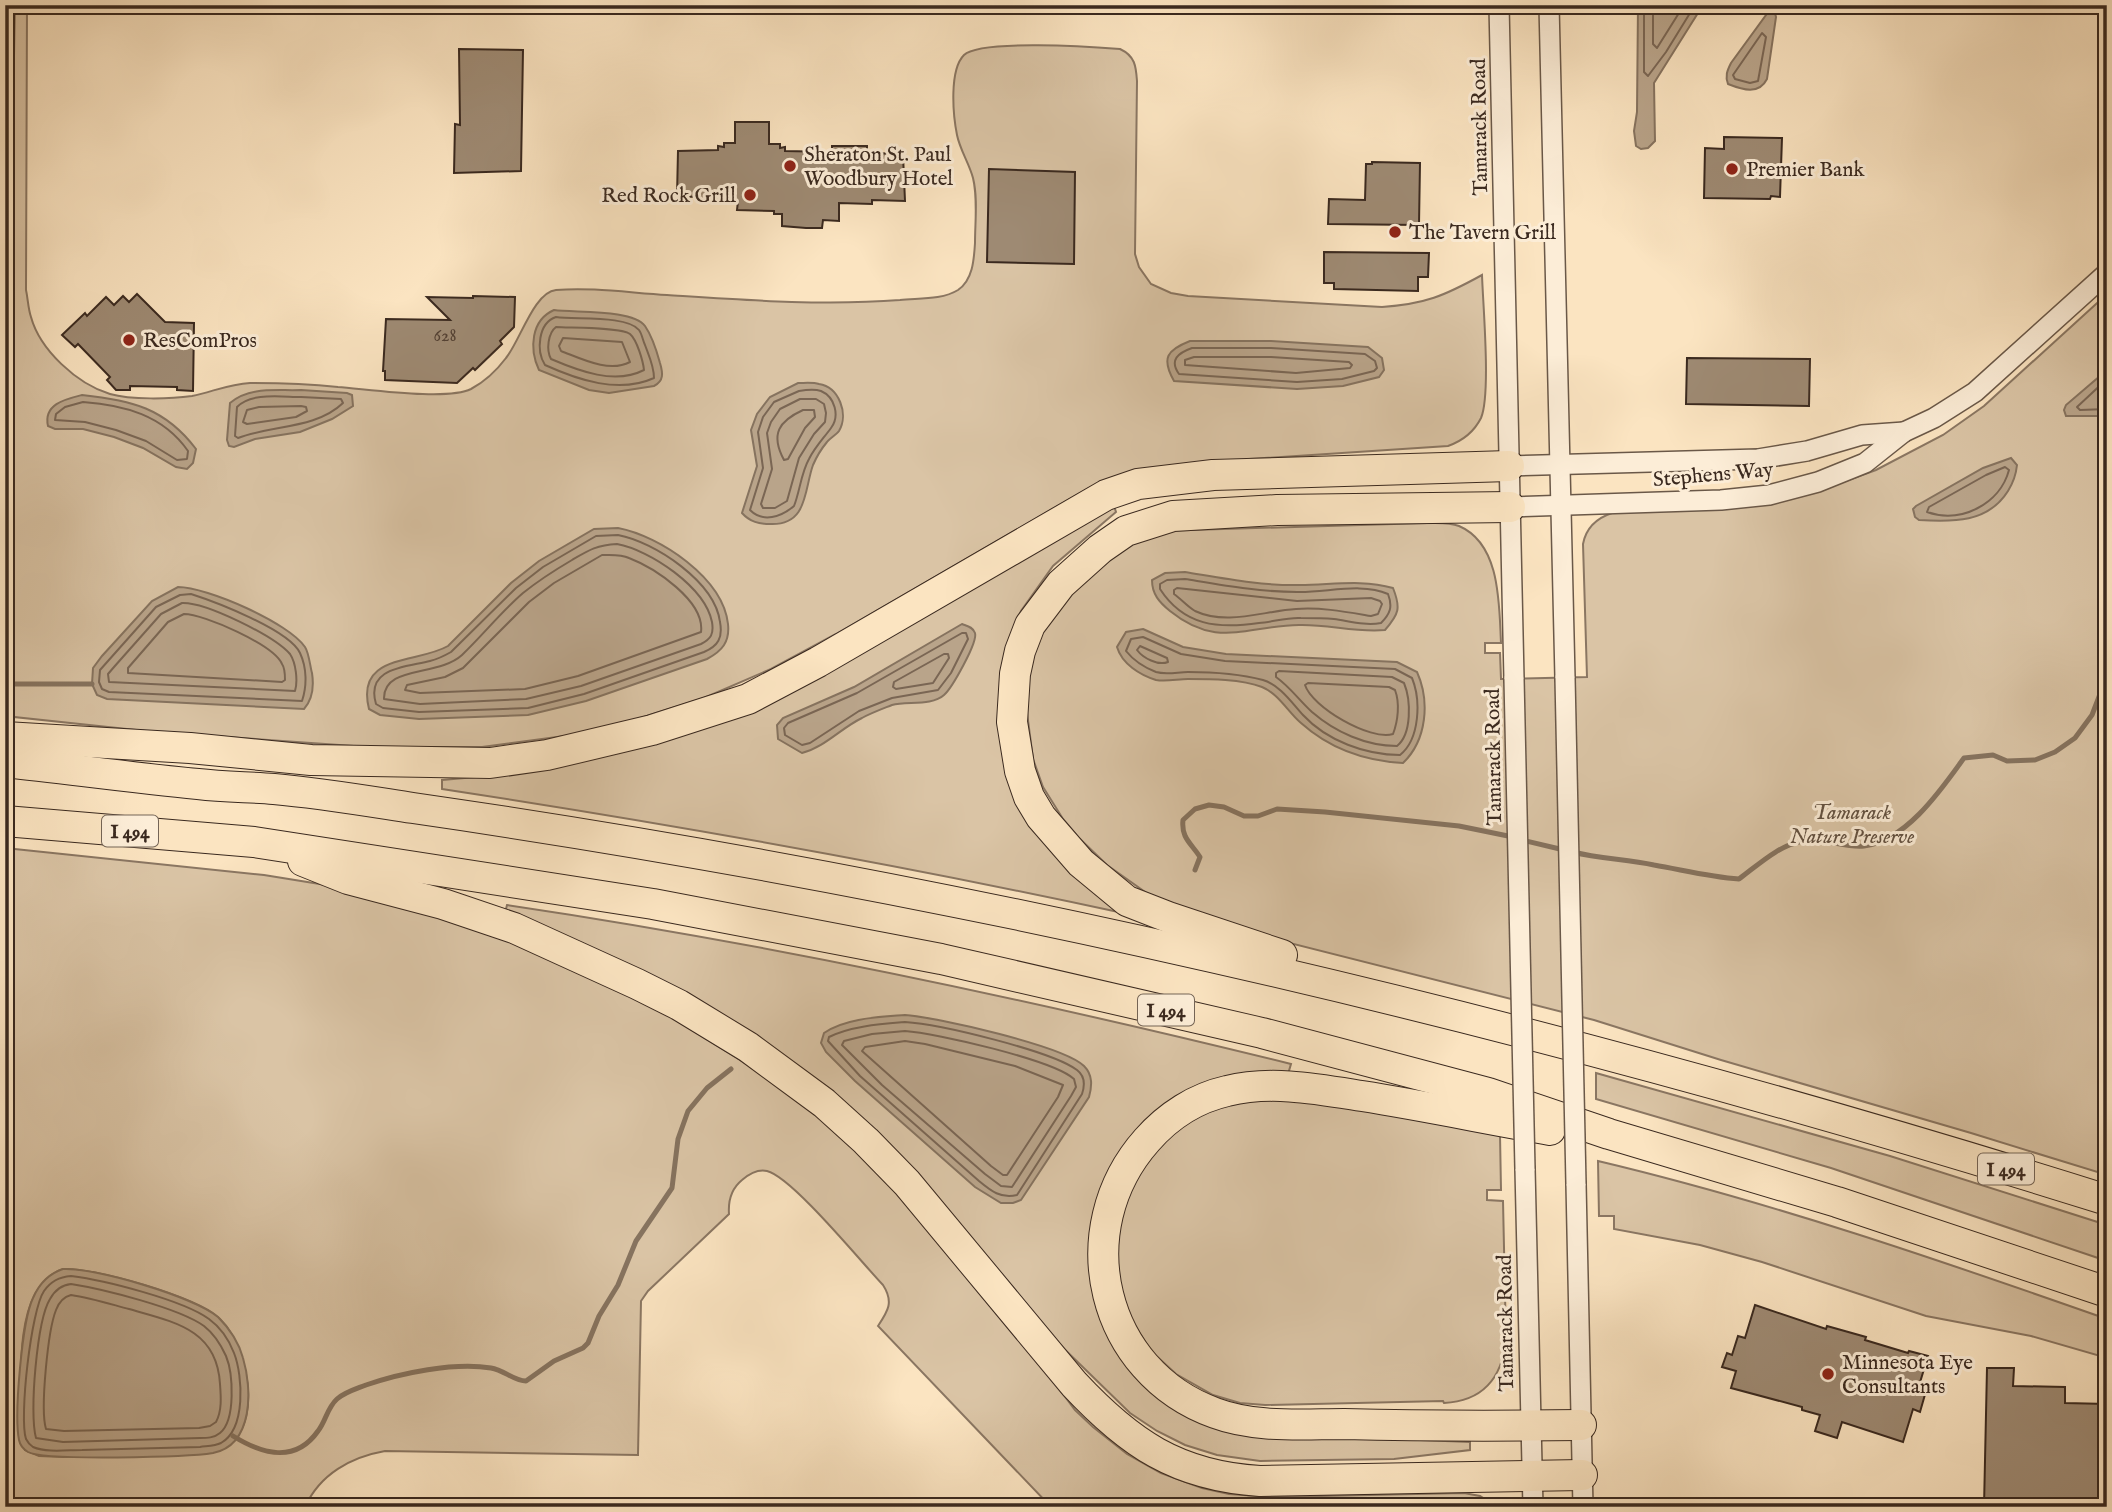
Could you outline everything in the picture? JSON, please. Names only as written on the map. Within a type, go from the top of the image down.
[{"type":"highway","points":[[5,737],[190,748],[311,760],[490,763],[547,755],[652,730],[748,699],[818,662],[1105,495],[1138,484],[1213,475],[1509,466]]},
{"type":"highway","points":[[1482,1021],[1127,901],[1081,863],[1041,817],[1029,797],[1015,746],[1012,698],[1020,650],[1030,625],[1044,604],[1077,567],[1100,549],[1126,531],[1149,522],[1173,516],[1254,511],[1510,507]]},
{"type":"highway","name":"I 494","points":[[5,762],[199,784],[276,789],[416,808],[766,867],[1034,918],[1288,974],[1482,1021],[1822,1113],[2107,1200]]},
{"type":"highway","name":"I 494","points":[[5,821],[254,842],[628,900],[941,959],[1121,999],[1488,1093],[1609,1134],[1682,1154],[1973,1246],[2107,1292]]},
{"type":"highway","points":[[254,842],[348,879],[443,904],[514,928],[679,1005],[769,1061],[824,1103],[866,1141],[907,1183],[1091,1403],[1121,1430],[1159,1456],[1215,1476],[1260,1481],[1582,1475]]},
{"type":"highway","points":[[1581,1424],[1254,1422],[1212,1412],[1179,1395],[1162,1382],[1135,1353],[1124,1336],[1107,1296],[1102,1255],[1103,1236],[1112,1196],[1129,1161],[1162,1125],[1194,1102],[1227,1091],[1276,1086],[1377,1098],[1682,1154]]},
{"type":"street","name":"Tamarack Road","points":[[1499,5],[1532,1507]]},
{"type":"street","points":[[1549,5],[1583,1507]]},
{"type":"street","name":"Stephens Way","points":[[1510,507],[1721,500],[1769,495],[1818,482],[1865,463],[1904,432],[1934,418],[1982,386],[2107,273]]},
{"type":"street","name":"Stephens Way","points":[[1509,466],[1758,459],[1807,451],[1862,435],[1904,432]]},
{"type":"green space","points":[[15,5],[27,5],[26,290],[30,314],[43,342],[61,364],[85,382],[110,394],[139,398],[183,397],[250,383],[316,385],[426,394],[460,392],[476,386],[499,367],[534,308],[548,293],[556,290],[813,302],[922,299],[952,293],[967,281],[975,249],[973,178],[957,135],[954,105],[954,82],[959,62],[964,55],[974,50],[1038,45],[1120,49],[1134,62],[1137,81],[1135,254],[1139,267],[1151,284],[1171,293],[1188,296],[1382,307],[1434,298],[1482,275],[1486,390],[1481,418],[1467,435],[1448,446],[1249,459],[1089,488],[771,669],[704,698],[634,720],[572,735],[482,747],[368,747],[155,732],[5,716],[5,511]]},
{"type":"green space","name":"Tamarack Nature Preserve","points":[[2107,294],[2107,1175],[1594,1020],[1250,933],[1148,894],[1107,865],[1078,837],[1043,787],[1033,759],[1026,705],[1030,669],[1040,634],[1089,566],[1158,531],[1427,523],[1459,526],[1473,535],[1483,547],[1495,577],[1501,643],[1485,643],[1485,653],[1500,653],[1501,679],[1587,677],[1583,544],[1590,528],[1597,521],[1612,513],[1829,487],[1876,470],[1943,435],[1984,406]]},
{"type":"green space","points":[[1113,503],[1116,512],[1053,566],[1021,611],[1013,631],[1004,749],[1123,913],[783,846],[442,789],[442,780],[476,777],[624,748]]},
{"type":"green space","points":[[5,848],[264,875],[332,886],[446,914],[638,997],[757,1066],[859,1150],[1017,1332],[1075,1410],[1127,1454],[1161,1473],[1202,1488],[1229,1494],[1273,1497],[1464,1493],[1480,1496],[1497,1507],[1051,1507],[878,1326],[885,1316],[889,1301],[883,1285],[793,1188],[767,1171],[757,1171],[735,1187],[729,1204],[729,1214],[648,1291],[641,1301],[638,1455],[385,1451],[360,1458],[328,1476],[311,1495],[305,1507],[5,1507]],"holes":[[[63,1269],[120,1278],[169,1293],[208,1310],[220,1319],[240,1351],[248,1394],[247,1415],[240,1432],[228,1446],[209,1453],[63,1457],[39,1456],[25,1450],[21,1378],[25,1322],[33,1299],[45,1280]]]},
{"type":"green space","points":[[507,905],[704,937],[901,975],[1291,1064],[1288,1074],[1204,1087],[1093,1225],[1160,1397],[1420,1440],[1470,1442],[1470,1450],[1394,1459],[1260,1461],[1217,1455],[1185,1445],[1157,1431],[1130,1413],[1054,1339],[881,1148],[505,913]]},
{"type":"green space","points":[[1596,1073],[1890,1156],[2107,1225],[2107,1261],[1831,1168],[1596,1099]]},
{"type":"green space","points":[[1288,1096],[1500,1135],[1501,1190],[1487,1190],[1487,1200],[1503,1201],[1506,1340],[1504,1354],[1495,1376],[1480,1392],[1470,1398],[1444,1403],[1240,1403],[1213,1395],[1176,1374],[1151,1351],[1125,1310],[1114,1248],[1130,1181],[1176,1128],[1223,1104]]},
{"type":"green space","points":[[1598,1161],[1791,1213],[2107,1319],[2107,1358],[2031,1336],[1926,1316],[1762,1262],[1700,1245],[1614,1229],[1614,1216],[1599,1216]]},
{"type":"water","points":[[1638,5],[1703,5],[1654,83],[1655,141],[1648,148],[1641,149],[1636,146],[1634,131],[1637,112]]},
{"type":"water","points":[[1769,11],[1775,13],[1776,17],[1767,79],[1755,89],[1728,84],[1727,74],[1731,63]]},
{"type":"water","points":[[554,310],[617,314],[639,321],[648,330],[656,349],[662,370],[660,382],[654,386],[609,393],[589,390],[539,370],[534,353],[534,336],[541,321]]},
{"type":"water","points":[[1190,341],[1271,341],[1368,347],[1382,358],[1384,370],[1379,377],[1343,386],[1297,389],[1174,381],[1168,366],[1168,356],[1176,348]]},
{"type":"water","points":[[2107,370],[2107,416],[2066,416],[2066,405]]},
{"type":"water","points":[[798,383],[817,383],[832,390],[840,402],[842,424],[814,462],[806,495],[792,519],[783,523],[755,522],[742,513],[757,466],[751,430],[757,414],[770,397]]},
{"type":"water","points":[[301,390],[347,393],[352,395],[353,406],[332,419],[300,432],[229,446],[227,440],[230,403],[255,392]]},
{"type":"water","points":[[82,395],[131,403],[159,415],[184,435],[196,449],[193,463],[187,469],[176,467],[143,448],[114,437],[83,429],[55,429],[48,426],[47,419],[52,408]]},
{"type":"water","points":[[2011,458],[2017,465],[2013,482],[2000,502],[1990,509],[1980,515],[1957,520],[1919,520],[1915,517],[1913,509],[1916,506],[1983,468]]},
{"type":"water","points":[[618,528],[652,540],[670,550],[687,562],[715,591],[724,607],[728,624],[726,641],[717,653],[707,659],[586,701],[528,715],[419,719],[380,715],[369,709],[367,691],[371,678],[380,669],[448,646],[511,583],[539,561],[594,529]]},
{"type":"water","points":[[1185,572],[1271,584],[1381,585],[1393,588],[1397,610],[1385,630],[1299,625],[1232,633],[1217,632],[1187,623],[1166,608],[1155,594],[1152,580],[1165,573]]},
{"type":"water","points":[[178,587],[208,593],[246,608],[296,638],[305,647],[313,678],[311,697],[304,709],[107,699],[97,695],[92,684],[93,668],[102,656],[152,601]]},
{"type":"water","points":[[962,624],[975,633],[973,646],[953,684],[944,695],[933,701],[892,705],[869,714],[802,753],[778,739],[777,725],[783,718],[854,687]]},
{"type":"water","points":[[1143,629],[1183,647],[1226,654],[1397,662],[1417,672],[1424,695],[1424,720],[1417,743],[1403,763],[1376,760],[1336,747],[1324,740],[1296,719],[1273,694],[1262,687],[1225,680],[1164,681],[1150,678],[1127,664],[1117,647],[1126,632]]},
{"type":"water","points":[[905,1015],[943,1021],[1027,1042],[1072,1058],[1087,1069],[1091,1081],[1089,1097],[1021,1200],[1001,1203],[975,1187],[855,1081],[826,1052],[821,1043],[824,1033],[842,1024]]},
{"type":"water","points":[[63,1269],[97,1273],[167,1292],[218,1317],[236,1341],[246,1370],[247,1414],[236,1439],[226,1448],[213,1453],[176,1456],[60,1457],[40,1455],[23,1448],[19,1442],[18,1390],[25,1326],[33,1298],[41,1284]]},
{"type":"building","points":[[459,49],[523,50],[521,171],[454,173],[455,124],[460,125]]},
{"type":"building","name":"Sheraton St. Paul Woodbury Hotel","points":[[735,122],[769,122],[769,144],[780,144],[780,148],[785,147],[785,151],[832,152],[832,146],[867,146],[867,152],[903,155],[905,201],[839,203],[839,221],[823,220],[822,228],[806,228],[782,226],[782,214],[774,214],[774,211],[737,210],[738,201],[696,201],[696,197],[677,196],[678,151],[718,150],[718,146],[724,147],[724,143],[735,143]]},
{"type":"building","points":[[1724,137],[1782,138],[1780,197],[1704,198],[1705,148],[1724,149]]},
{"type":"building","points":[[1420,163],[1419,225],[1328,224],[1329,199],[1365,200],[1366,164]]},
{"type":"building","points":[[989,169],[1075,172],[1074,264],[987,262]]},
{"type":"building","points":[[1324,252],[1429,253],[1428,277],[1418,277],[1418,291],[1334,289],[1334,283],[1324,283]]},
{"type":"building","points":[[137,294],[165,322],[194,323],[193,391],[177,390],[177,387],[130,386],[130,390],[116,390],[107,380],[110,377],[78,344],[75,347],[62,335],[106,297],[114,305],[123,296],[129,302]]},
{"type":"building","points":[[427,297],[515,297],[514,327],[500,341],[502,344],[475,370],[473,368],[457,383],[385,380],[383,371],[386,319],[450,320]]},
{"type":"building","points":[[1687,358],[1810,359],[1809,406],[1686,404]]},
{"type":"building","name":"Minnesota Eye Consultants","points":[[1755,1305],[1826,1329],[1827,1326],[1908,1353],[1909,1351],[1928,1356],[1918,1389],[1926,1391],[1920,1412],[1913,1409],[1903,1442],[1842,1422],[1837,1438],[1815,1431],[1820,1415],[1802,1410],[1802,1407],[1731,1388],[1736,1371],[1722,1367],[1727,1353],[1732,1355],[1738,1336],[1745,1338]]},
{"type":"building","points":[[1987,1368],[2014,1368],[2013,1386],[2065,1387],[2065,1403],[2107,1404],[2107,1507],[1984,1507]]},
{"type":"waterway","points":[[1573,852],[1739,879],[1770,856],[1795,843],[1819,841],[1864,846],[1879,842],[1894,835],[1921,812],[1964,758],[1993,755],[2007,761],[2035,760],[2055,752],[2075,738],[2092,715],[2107,676]]},
{"type":"waterway","points":[[5,684],[92,684]]},
{"type":"waterway","points":[[1195,870],[1200,857],[1185,836],[1183,820],[1195,809],[1209,805],[1224,807],[1244,816],[1258,816],[1277,809],[1325,812],[1459,826],[1513,837]]},
{"type":"waterway","points":[[1522,840],[1564,850]]},
{"type":"waterway","points":[[233,1436],[267,1451],[289,1452],[309,1441],[321,1427],[337,1399],[366,1385],[395,1376],[461,1366],[491,1368],[526,1381],[554,1361],[583,1348],[618,1285],[636,1241],[672,1188],[678,1139],[688,1111],[707,1088],[731,1069]]},
{"type":"place","name":"Sheraton St. Paul Woodbury Hotel","points":[[790,166]]},
{"type":"place","name":"Premier Bank","points":[[1732,169]]},
{"type":"place","name":"Red Rock Grill","points":[[750,195]]},
{"type":"place","name":"The Tavern Grill","points":[[1395,232]]},
{"type":"place","name":"ResComPros","points":[[129,340]]},
{"type":"place","name":"Minnesota Eye Consultants","points":[[1828,1374]]}]
